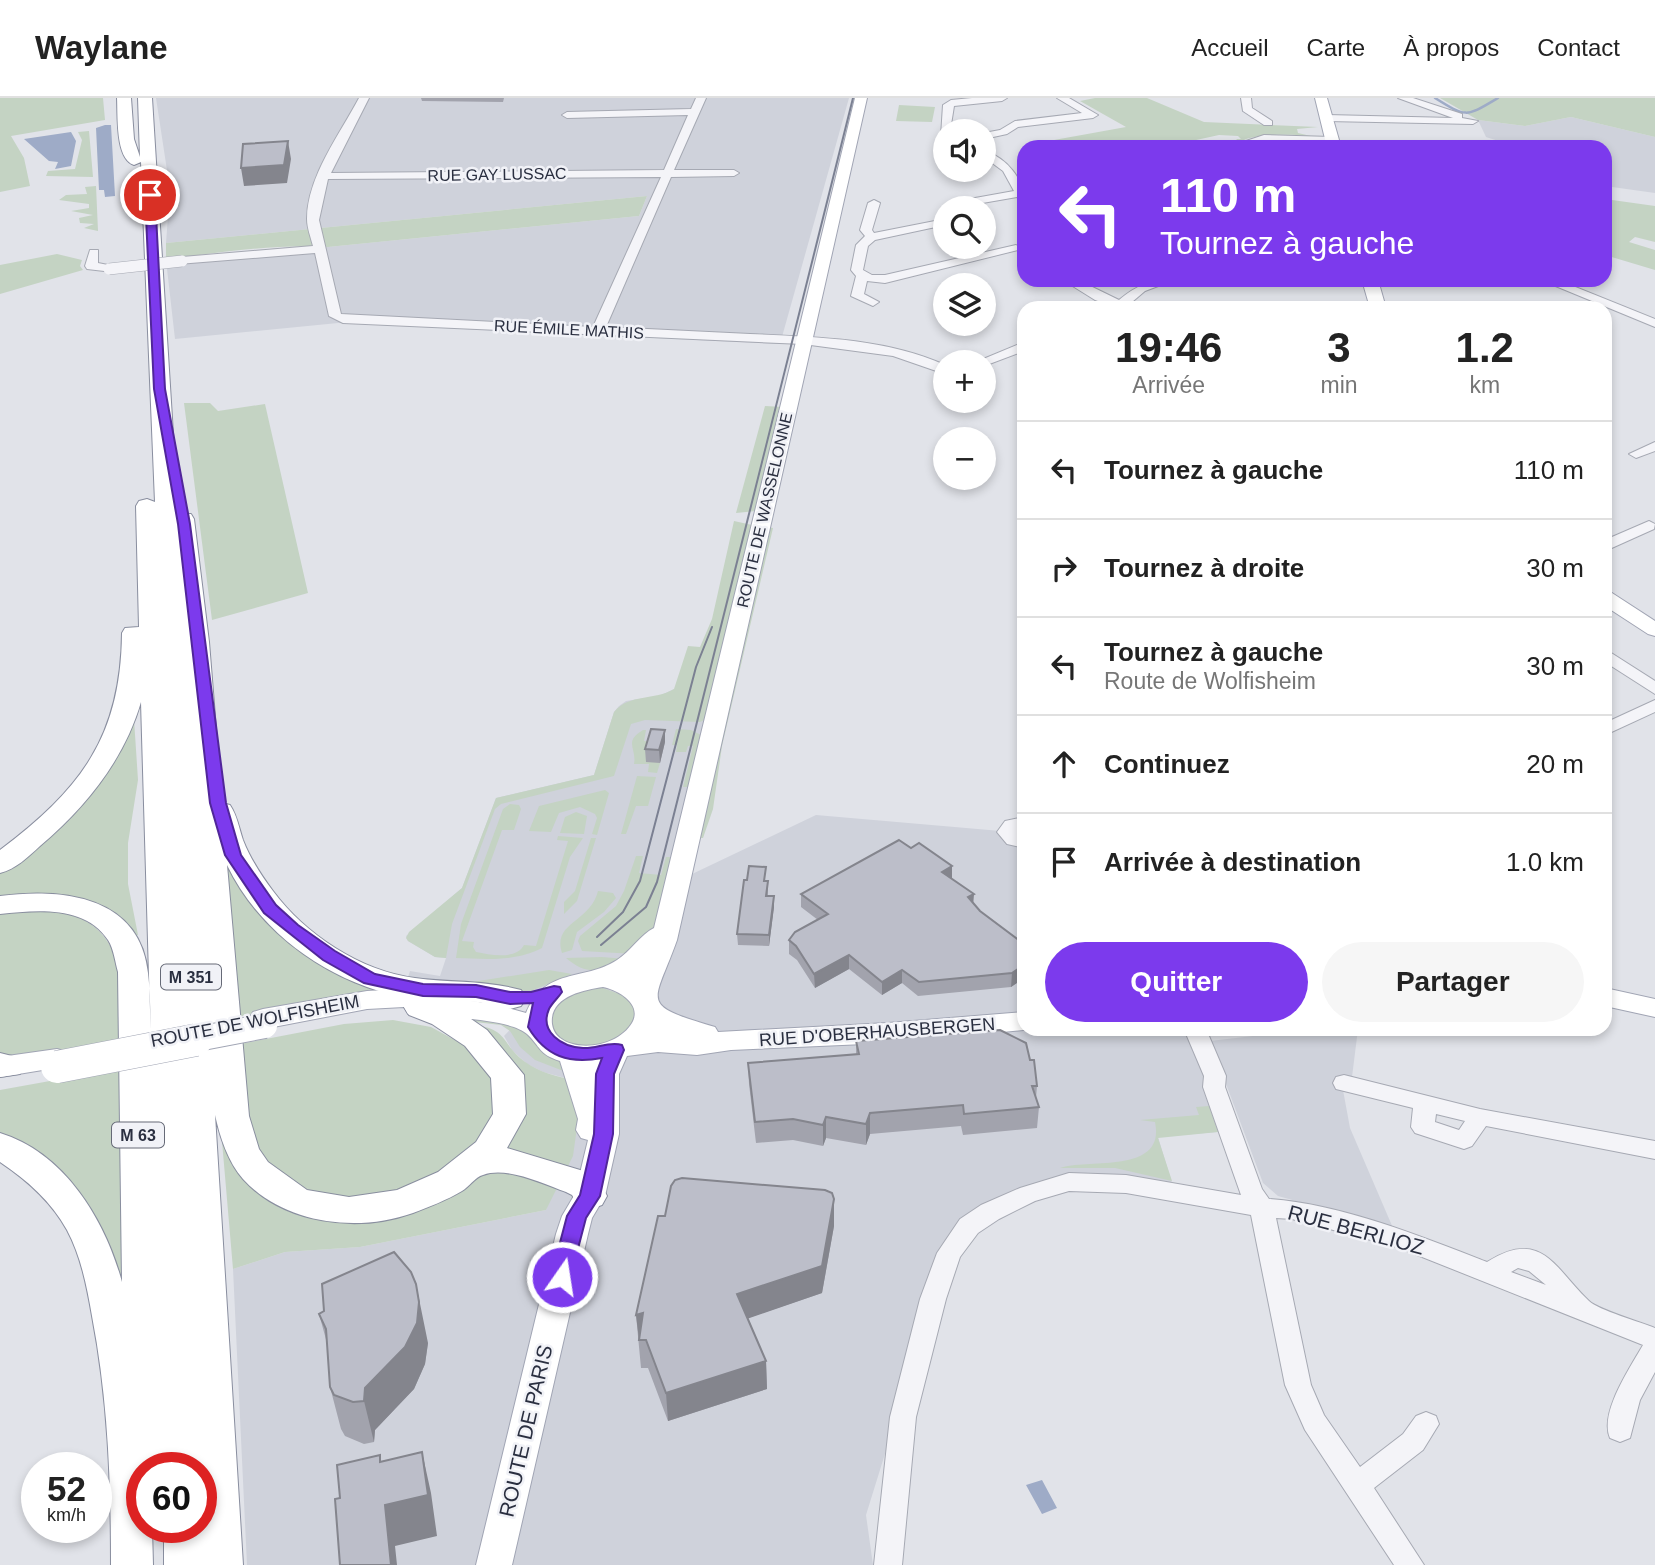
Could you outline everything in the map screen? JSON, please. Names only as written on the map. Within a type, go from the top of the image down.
[{"type":"highway","points":[[124,98],[126,139],[134,160]]},
{"type":"highway","name":"M 351","points":[[132,98],[181,1452]]},
{"type":"highway","name":"M 351","points":[[145,98],[222,1565]]},
{"type":"highway","points":[[148,143],[155,98]]},
{"type":"highway","points":[[160,389],[184,524],[197,642],[230,1108],[236,1135],[254,1169],[279,1192],[321,1207],[348,1210],[403,1204],[450,1184],[481,1162],[493,1147],[510,1113],[510,1087],[506,1071],[485,1044],[447,1017],[421,1007]]},
{"type":"highway","points":[[0,864],[70,802],[111,748],[130,698],[137,535],[146,479]]},
{"type":"highway","points":[[197,642],[207,698],[218,803],[233,855],[270,909],[324,952],[370,979],[423,990],[476,991],[510,998]]},
{"type":"highway","points":[[0,857],[70,802]]},
{"type":"highway","name":"M 63","points":[[0,905],[55,902],[91,912],[109,923],[121,936],[133,972],[144,1452]]},
{"type":"highway","points":[[370,979],[403,977],[438,980]]},
{"type":"highway","points":[[0,1146],[39,1172],[58,1191],[85,1230],[100,1268],[118,1347],[129,1427],[132,1565]]},
{"type":"highway","points":[[481,1162],[508,1161],[581,1198]]},
{"type":"highway","points":[[146,1543],[147,1565]]},
{"type":"highway","points":[[185,1543],[186,1565]]},
{"type":"main road","name":"ROUTE DE WASSELONNE","points":[[645,1004],[645,980],[659,955],[667,923],[861,98]]},
{"type":"main road","points":[[1321,98],[1332,140]]},
{"type":"main road","points":[[1612,602],[1655,630]]},
{"type":"main road","points":[[603,978],[631,986],[645,1004],[640,1033],[620,1047],[594,1054],[572,1053],[553,1046],[537,1027],[538,1012],[554,992],[571,982],[603,978],[638,959],[667,923]]},
{"type":"main road","name":"ROUTE DE WOLFISHEIM","points":[[2,1069],[57,1063],[394,997],[531,998],[554,992]]},
{"type":"main road","points":[[1612,999],[1655,1009]]},
{"type":"main road","name":"RUE D'OBERHAUSBERGEN","points":[[645,1004],[673,1026],[731,1040]]},
{"type":"main road","name":"ROUTE DE WOLFISHEIM","points":[[264,1022],[421,1007],[493,1012],[516,1017],[537,1027]]},
{"type":"main road","name":"RUE D'OBERHAUSBERGEN","points":[[620,1047],[658,1042],[697,1045],[731,1040],[888,1033],[1017,1023]]},
{"type":"main road","name":"ROUTE DE PARIS","points":[[581,1198],[604,1134],[605,1074],[620,1047]]},
{"type":"main road","name":"ROUTE DE PARIS","points":[[494,1565],[581,1198],[593,1119],[572,1053]]},
{"type":"street","points":[[94,253],[90,266],[109,269],[319,249],[313,219],[314,205],[325,176],[364,98]]},
{"type":"street","points":[[598,330],[701,98]]},
{"type":"street","points":[[946,119],[947,107],[951,103],[1002,98]]},
{"type":"street","points":[[996,133],[1015,124],[1078,110],[1062,98]]},
{"type":"street","points":[[1246,98],[1247,108],[1268,123]]},
{"type":"street","points":[[1327,118],[1478,121],[1403,98]]},
{"type":"street","points":[[567,115],[695,112]]},
{"type":"street","points":[[1256,140],[1287,140]]},
{"type":"street","points":[[996,161],[1007,169],[1017,187]]},
{"type":"street","name":"RUE GAY LUSSAC","points":[[325,176],[734,173]]},
{"type":"street","points":[[996,199],[1017,197]]},
{"type":"street","points":[[871,237],[866,230],[874,203]]},
{"type":"street","points":[[933,224],[871,237],[862,245],[857,270],[862,276],[885,279],[1017,249]]},
{"type":"street","name":"RUE ÉMILE MATHIS","points":[[319,249],[335,316],[343,318],[803,340],[862,347],[933,365]]},
{"type":"street","points":[[862,276],[857,296],[873,302]]},
{"type":"street","points":[[1081,287],[1107,301]]},
{"type":"street","points":[[1124,301],[1144,287]]},
{"type":"street","points":[[1565,287],[1600,301]]},
{"type":"street","points":[[1612,306],[1655,323]]},
{"type":"street","points":[[996,357],[1017,349]]},
{"type":"street","points":[[1636,454],[1655,446]]},
{"type":"street","points":[[1612,543],[1649,526]]},
{"type":"street","points":[[1612,659],[1655,689]]},
{"type":"street","points":[[1612,726],[1655,705]]},
{"type":"street","points":[[1017,824],[1012,825],[1007,832],[1017,841]]},
{"type":"street","points":[[1198,1036],[1215,1076],[1213,1087],[1247,1179],[1262,1208],[1298,1385],[1314,1423],[1410,1565]]},
{"type":"street","points":[[1344,1083],[1480,1117],[1655,1150]]},
{"type":"street","name":"RUE BERLIOZ","points":[[888,1565],[903,1417],[933,1299],[949,1253],[969,1226],[990,1212],[1028,1194],[1069,1182],[1126,1184],[1262,1208],[1292,1210],[1402,1239],[1488,1274],[1511,1260],[1530,1259],[1567,1291],[1580,1309],[1655,1339]]},
{"type":"street","points":[[1620,1430],[1627,1399],[1655,1347]]},
{"type":"street","points":[[1357,1486],[1413,1442],[1426,1424]]},
{"type":"shaded area","points":[[156,98],[849,98],[780,344],[338,323],[175,339],[166,260],[639,216],[647,196],[166,243],[170,190]]},
{"type":"shaded area","points":[[1571,117],[1655,137],[1655,193],[1612,187],[1612,140],[1495,140],[1486,137],[1478,120],[1525,126]]},
{"type":"shaded area","points":[[674,689],[729,691],[690,875],[816,815],[1017,832],[1017,1036],[1197,1036],[1229,1131],[1158,1137],[1175,1193],[1069,1182],[969,1226],[933,1299],[866,1515],[873,1565],[247,1565],[233,1269],[285,1252],[360,1247],[546,1210],[569,1079],[543,1072],[527,1064],[512,1050],[504,1036],[525,1014],[528,1005],[526,993],[510,988],[407,980],[410,971],[440,976],[446,958],[435,957],[408,941],[406,936],[462,888],[496,798],[594,775],[614,712],[626,701],[659,696]]},
{"type":"shaded area","points":[[1252,1036],[1357,1036],[1352,1077],[1343,1090],[1350,1128],[1393,1228],[1278,1196],[1263,1183],[1210,1041]]},
{"type":"green space","points":[[0,98],[103,98],[105,120],[11,136],[24,158],[30,186],[0,192]]},
{"type":"green space","points":[[1095,98],[1147,98],[1204,122],[1318,127],[1297,129],[1298,133],[1315,137],[1267,135],[1237,140],[1241,139],[1238,136],[1219,135],[1196,140],[1054,140],[1126,127],[1080,101]]},
{"type":"green space","points":[[1440,98],[1655,98],[1655,137],[1571,117],[1525,126],[1478,120]]},
{"type":"green space","points":[[899,105],[935,107],[932,122],[896,121]]},
{"type":"green space","points":[[89,131],[93,177],[46,176],[48,171],[75,169],[82,140],[78,132]]},
{"type":"green space","points":[[96,186],[98,231],[84,228],[94,224],[80,223],[79,218],[93,215],[71,211],[89,208],[89,204],[59,200],[66,195],[87,194],[85,187]]},
{"type":"green space","points":[[647,196],[639,216],[328,247],[247,249],[166,260],[166,243]]},
{"type":"green space","points":[[1612,200],[1655,206],[1655,242],[1635,237],[1629,242],[1655,250],[1655,270],[1612,257]]},
{"type":"green space","points":[[57,254],[82,260],[80,266],[83,270],[0,294],[0,265]]},
{"type":"green space","points":[[184,403],[210,403],[218,411],[265,404],[308,593],[212,620]]},
{"type":"green space","points":[[765,406],[784,407],[756,511],[736,513]]},
{"type":"green space","points":[[734,521],[752,525],[707,719],[700,722],[645,720],[631,724],[614,776],[501,804],[495,809],[452,924],[446,958],[435,957],[408,941],[406,938],[409,932],[462,888],[496,798],[594,775],[614,712],[627,702],[674,689],[688,646],[700,647],[712,619]]},
{"type":"green space","points":[[767,527],[773,528],[722,746],[713,809],[703,838],[694,838]]},
{"type":"green space","points":[[134,719],[138,780],[128,843],[128,884],[138,935],[132,937],[118,919],[0,900],[0,868]]},
{"type":"green space","points":[[676,729],[691,730],[701,735],[691,787],[683,787],[693,746],[688,746],[686,752],[676,752],[677,745],[672,745]]},
{"type":"green space","points":[[646,730],[644,741],[651,742],[660,763],[657,773],[648,772],[649,764],[634,764],[632,742]]},
{"type":"green space","points":[[637,776],[656,777],[648,806],[636,806],[626,834],[621,834]]},
{"type":"green space","points":[[605,790],[609,793],[597,835],[592,834],[597,818],[595,814],[580,807],[559,813],[551,832],[529,831],[539,806]]},
{"type":"green space","points":[[510,804],[519,805],[521,809],[514,830],[502,830],[462,941],[474,942],[476,952],[509,955],[524,945],[536,946],[568,841],[557,840],[558,836],[583,838],[570,857],[542,948],[511,958],[456,958],[461,924],[503,809]]},
{"type":"green space","points":[[576,812],[587,816],[584,834],[560,833],[565,817]]},
{"type":"green space","points":[[591,838],[596,838],[577,901],[564,914],[564,902],[575,891]]},
{"type":"green space","points":[[636,856],[643,856],[639,873],[661,875],[666,857],[675,857],[659,922],[635,954],[582,951],[578,941],[580,936],[616,906]]},
{"type":"green space","points":[[224,857],[250,900],[270,924],[424,991],[347,997],[237,1017]]},
{"type":"green space","points":[[598,891],[613,893],[616,898],[604,912],[577,932],[572,950],[562,953],[562,935],[588,910]]},
{"type":"green space","points":[[45,909],[82,919],[97,929],[107,941],[119,971],[124,1039],[56,1054],[0,1058],[0,912]]},
{"type":"green space","points":[[566,958],[626,959],[610,967],[589,970]]},
{"type":"green space","points":[[549,970],[572,974],[526,993],[510,988],[466,983]]},
{"type":"green space","points":[[600,987],[628,997],[634,1006],[634,1023],[627,1033],[615,1040],[585,1046],[559,1039],[552,1030],[550,1013],[568,993]]},
{"type":"green space","points":[[452,1012],[524,1028],[537,1046],[565,1063],[566,1072],[535,1060],[520,1047],[510,1031],[501,1025],[475,1022]]},
{"type":"green space","points":[[393,1020],[431,1027],[462,1044],[487,1067],[494,1084],[493,1118],[484,1138],[415,1189],[343,1200],[297,1187],[266,1160],[252,1137],[245,1111],[240,1044],[344,1024]]},
{"type":"green space","points":[[482,1026],[500,1034],[519,1057],[530,1065],[569,1079],[579,1113],[573,1156],[546,1210],[360,1247],[285,1252],[233,1269],[220,1118],[241,1171],[363,1218],[515,1125],[477,1027]]},
{"type":"green space","points":[[122,1068],[126,1308],[105,1260],[0,1135],[0,1090]]},
{"type":"green space","points":[[1209,1106],[1218,1132],[1158,1138],[1172,1181],[1115,1168],[1060,1168],[1137,1157],[1149,1150],[1155,1139],[1155,1122],[1140,1120],[1199,1115],[1196,1107]]},
{"type":"water","points":[[111,125],[115,196],[105,197],[104,190],[99,190],[96,128]]},
{"type":"water","points":[[71,132],[76,141],[71,166],[55,169],[58,162],[49,161],[24,139]]},
{"type":"water","points":[[1042,1480],[1057,1508],[1042,1514],[1026,1485]]},
{"type":"building","points":[[288,141],[284,165],[241,168],[243,144]]},
{"type":"building","points":[[651,729],[665,730],[659,750],[645,749]]},
{"type":"building","points":[[899,840],[911,848],[919,843],[952,866],[942,872],[974,894],[968,897],[980,911],[1017,939],[1017,970],[1012,973],[919,982],[902,970],[882,982],[849,955],[814,974],[789,940],[795,932],[828,914],[801,894]]},
{"type":"building","points":[[749,866],[766,867],[766,896],[774,896],[769,935],[737,934],[744,880],[747,880]]},
{"type":"building","points":[[1000,1030],[1026,1043],[1030,1060],[1034,1060],[1037,1086],[1032,1086],[1039,1107],[964,1114],[963,1105],[870,1113],[866,1124],[826,1117],[823,1125],[793,1119],[755,1122],[748,1063],[859,1054],[856,1041]]},
{"type":"building","points":[[682,1178],[825,1190],[832,1193],[834,1199],[822,1266],[737,1294],[766,1361],[666,1393],[646,1340],[639,1340],[643,1313],[636,1315],[658,1216],[665,1216],[671,1186],[675,1180]]},
{"type":"building","points":[[394,1252],[411,1272],[416,1284],[419,1302],[417,1323],[405,1347],[365,1388],[364,1401],[353,1402],[334,1395],[330,1387],[326,1329],[319,1314],[324,1311],[322,1284]]},
{"type":"building","points":[[422,1452],[428,1495],[385,1505],[391,1565],[340,1565],[335,1499],[340,1498],[337,1465],[380,1455],[380,1462]]},
{"type":"waterway","points":[[1435,98],[1466,113],[1498,98]]},
{"type":"tram line","points":[[601,945],[646,907],[657,882],[853,98]]},
{"type":"tram line","points":[[597,937],[623,912],[640,881],[696,667],[712,627]]},
{"type":"route","points":[[150,195],[160,389],[184,524],[218,803],[233,855],[270,909],[292,929],[343,965],[370,979],[423,990],[476,991],[510,998],[531,998],[554,992],[541,1004],[538,1012],[537,1027],[546,1041],[563,1051],[584,1055],[615,1050],[605,1074],[604,1134],[590,1196],[577,1216],[562,1277]]}]
